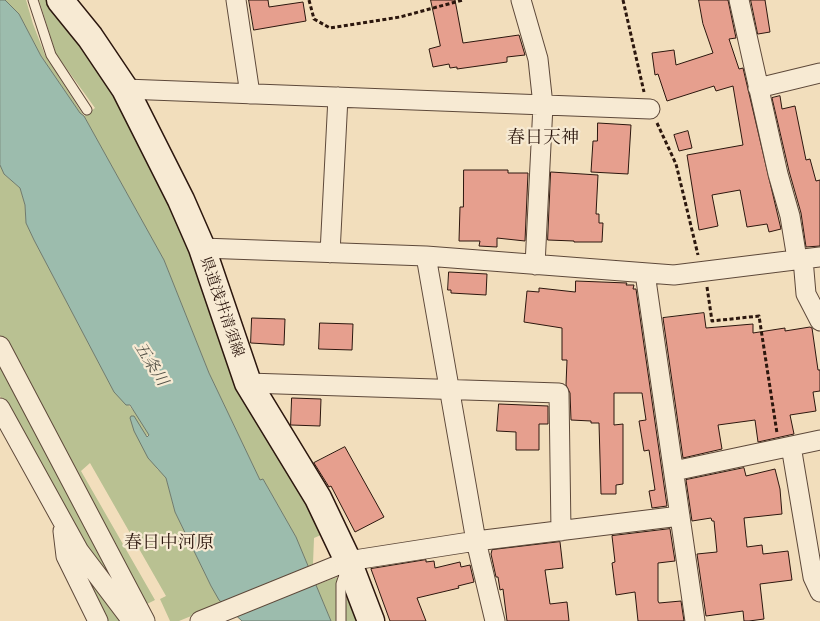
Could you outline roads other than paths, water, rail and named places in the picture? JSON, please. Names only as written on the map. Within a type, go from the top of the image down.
[{"type":"main road","name":"県道浅井清須線","points":[[60,0],[90,37],[125,89],[181,200],[202,248],[248,383],[318,498],[341,563],[371,621]]},
{"type":"street","points":[[236,0],[250,94]]},
{"type":"street","points":[[522,0],[538,59],[543,105],[535,265]]},
{"type":"street","points":[[740,0],[778,174],[790,216],[807,258],[806,294],[820,321]]},
{"type":"street","points":[[758,88],[820,73]]},
{"type":"street","points":[[125,89],[650,109]]},
{"type":"street","points":[[330,253],[338,97]]},
{"type":"street","points":[[202,248],[426,256],[674,275],[807,258]]},
{"type":"street","points":[[426,256],[476,541],[495,621]]},
{"type":"street","points":[[645,273],[695,621]]},
{"type":"street","points":[[0,346],[145,621]]},
{"type":"street","points":[[248,383],[559,393],[561,531]]},
{"type":"street","points":[[0,408],[79,551],[132,621]]},
{"type":"street","points":[[674,471],[820,440]]},
{"type":"street","points":[[786,447],[813,577],[820,592]]},
{"type":"street","points":[[200,621],[341,563],[476,541],[680,516]]},
{"type":"street","points":[[61,517],[66,556],[98,621]]},
{"type":"lane","points":[[33,0],[51,55],[87,110]]},
{"type":"lane","points":[[341,563],[341,621]]},
{"type":"water","name":"五条川","points":[[0,0],[5,0],[19,14],[41,56],[80,113],[84,116],[164,260],[209,373],[260,480],[263,479],[296,537],[331,621],[242,621],[219,600],[211,586],[175,512],[166,478],[148,458],[134,431],[131,416],[134,416],[147,437],[149,435],[130,405],[126,405],[114,392],[26,223],[25,205],[20,188],[4,174],[0,165]]},
{"type":"district","name":"春日天神","points":[[543,138]]},
{"type":"district","name":"春日中河原","points":[[169,543]]}]
